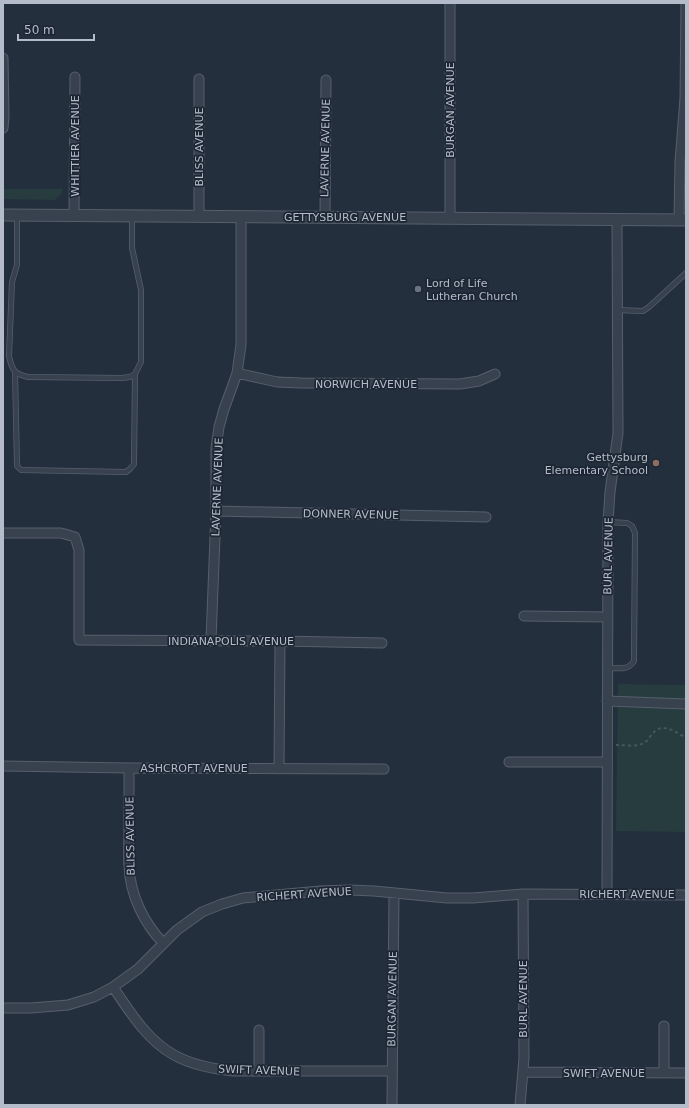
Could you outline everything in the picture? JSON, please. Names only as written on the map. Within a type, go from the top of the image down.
[{"type":"street","name":"BURGAN AVENUE","points":[[450,3],[450,218]]},
{"type":"street","points":[[683,220],[680,162],[685,98],[686,3]]},
{"type":"street","points":[[3,58],[3,128]]},
{"type":"street","name":"WHITTIER AVENUE","points":[[74,216],[75,77]]},
{"type":"street","name":"BLISS AVENUE","points":[[199,79],[199,216]]},
{"type":"street","name":"LAVERNE AVENUE","points":[[325,217],[326,80]]},
{"type":"street","name":"GETTYSBURG AVENUE","points":[[3,215],[683,220]]},
{"type":"street","name":"LAVERNE AVENUE","points":[[212,640],[216,511],[216,448],[219,427],[237,373],[241,345],[241,216]]},
{"type":"street","name":"BURL AVENUE","points":[[607,894],[608,522],[610,492],[618,433],[617,219]]},
{"type":"street","name":"NORWICH AVENUE","points":[[237,373],[277,382],[452,384],[479,381],[495,374]]},
{"type":"street","name":"DONNER AVENUE","points":[[216,511],[486,517]]},
{"type":"street","name":"INDIANAPOLIS AVENUE","points":[[3,533],[62,533],[75,537],[79,550],[79,640],[212,640],[382,643]]},
{"type":"street","points":[[524,616],[608,617]]},
{"type":"street","points":[[279,769],[280,641]]},
{"type":"street","points":[[607,701],[686,704]]},
{"type":"street","points":[[508,762],[607,762]]},
{"type":"street","name":"ASHCROFT AVENUE","points":[[3,766],[384,769]]},
{"type":"street","name":"BLISS AVENUE","points":[[129,768],[129,868],[132,889],[147,922],[163,943]]},
{"type":"street","name":"RICHERT AVENUE","points":[[3,1008],[31,1008],[68,1005],[94,997],[113,987],[138,969],[177,930],[202,912],[243,898],[320,891],[350,890],[447,898],[472,898],[523,894],[686,895]]},
{"type":"street","name":"BURGAN AVENUE","points":[[392,1105],[394,893]]},
{"type":"street","name":"BURL AVENUE","points":[[520,1105],[524,1058],[523,894]]},
{"type":"street","name":"SWIFT AVENUE","points":[[113,987],[149,1036],[173,1055],[192,1063],[212,1069],[233,1071],[392,1071]]},
{"type":"street","points":[[664,1026],[664,1073]]},
{"type":"street","points":[[259,1030],[259,1072]]},
{"type":"street","name":"SWIFT AVENUE","points":[[523,1072],[686,1073]]},
{"type":"lane","points":[[17,215],[17,265],[12,282],[9,356],[11,366],[15,372],[21,376],[28,377],[122,378],[130,377],[134,374],[141,362],[141,290],[132,248],[132,216]]},
{"type":"lane","points":[[617,310],[643,311],[686,273]]},
{"type":"lane","points":[[15,372],[17,466],[21,470],[126,472],[134,464],[134,374]]},
{"type":"lane","points":[[608,522],[627,523],[632,526],[635,533],[634,661],[631,666],[626,668],[608,668]]},
{"type":"path","points":[[607,745],[636,745],[644,743],[654,731],[662,728],[673,730],[686,738]]},
{"type":"green space","points":[[3,189],[62,189],[62,193],[55,200],[3,199]]},
{"type":"green space","points":[[618,684],[686,685],[686,832],[616,831]]},
{"type":"place","name":"Lord of Life Lutheran Church","points":[[418,289]]},
{"type":"place","name":"Gettysburg Elementary School","points":[[656,463]]}]
